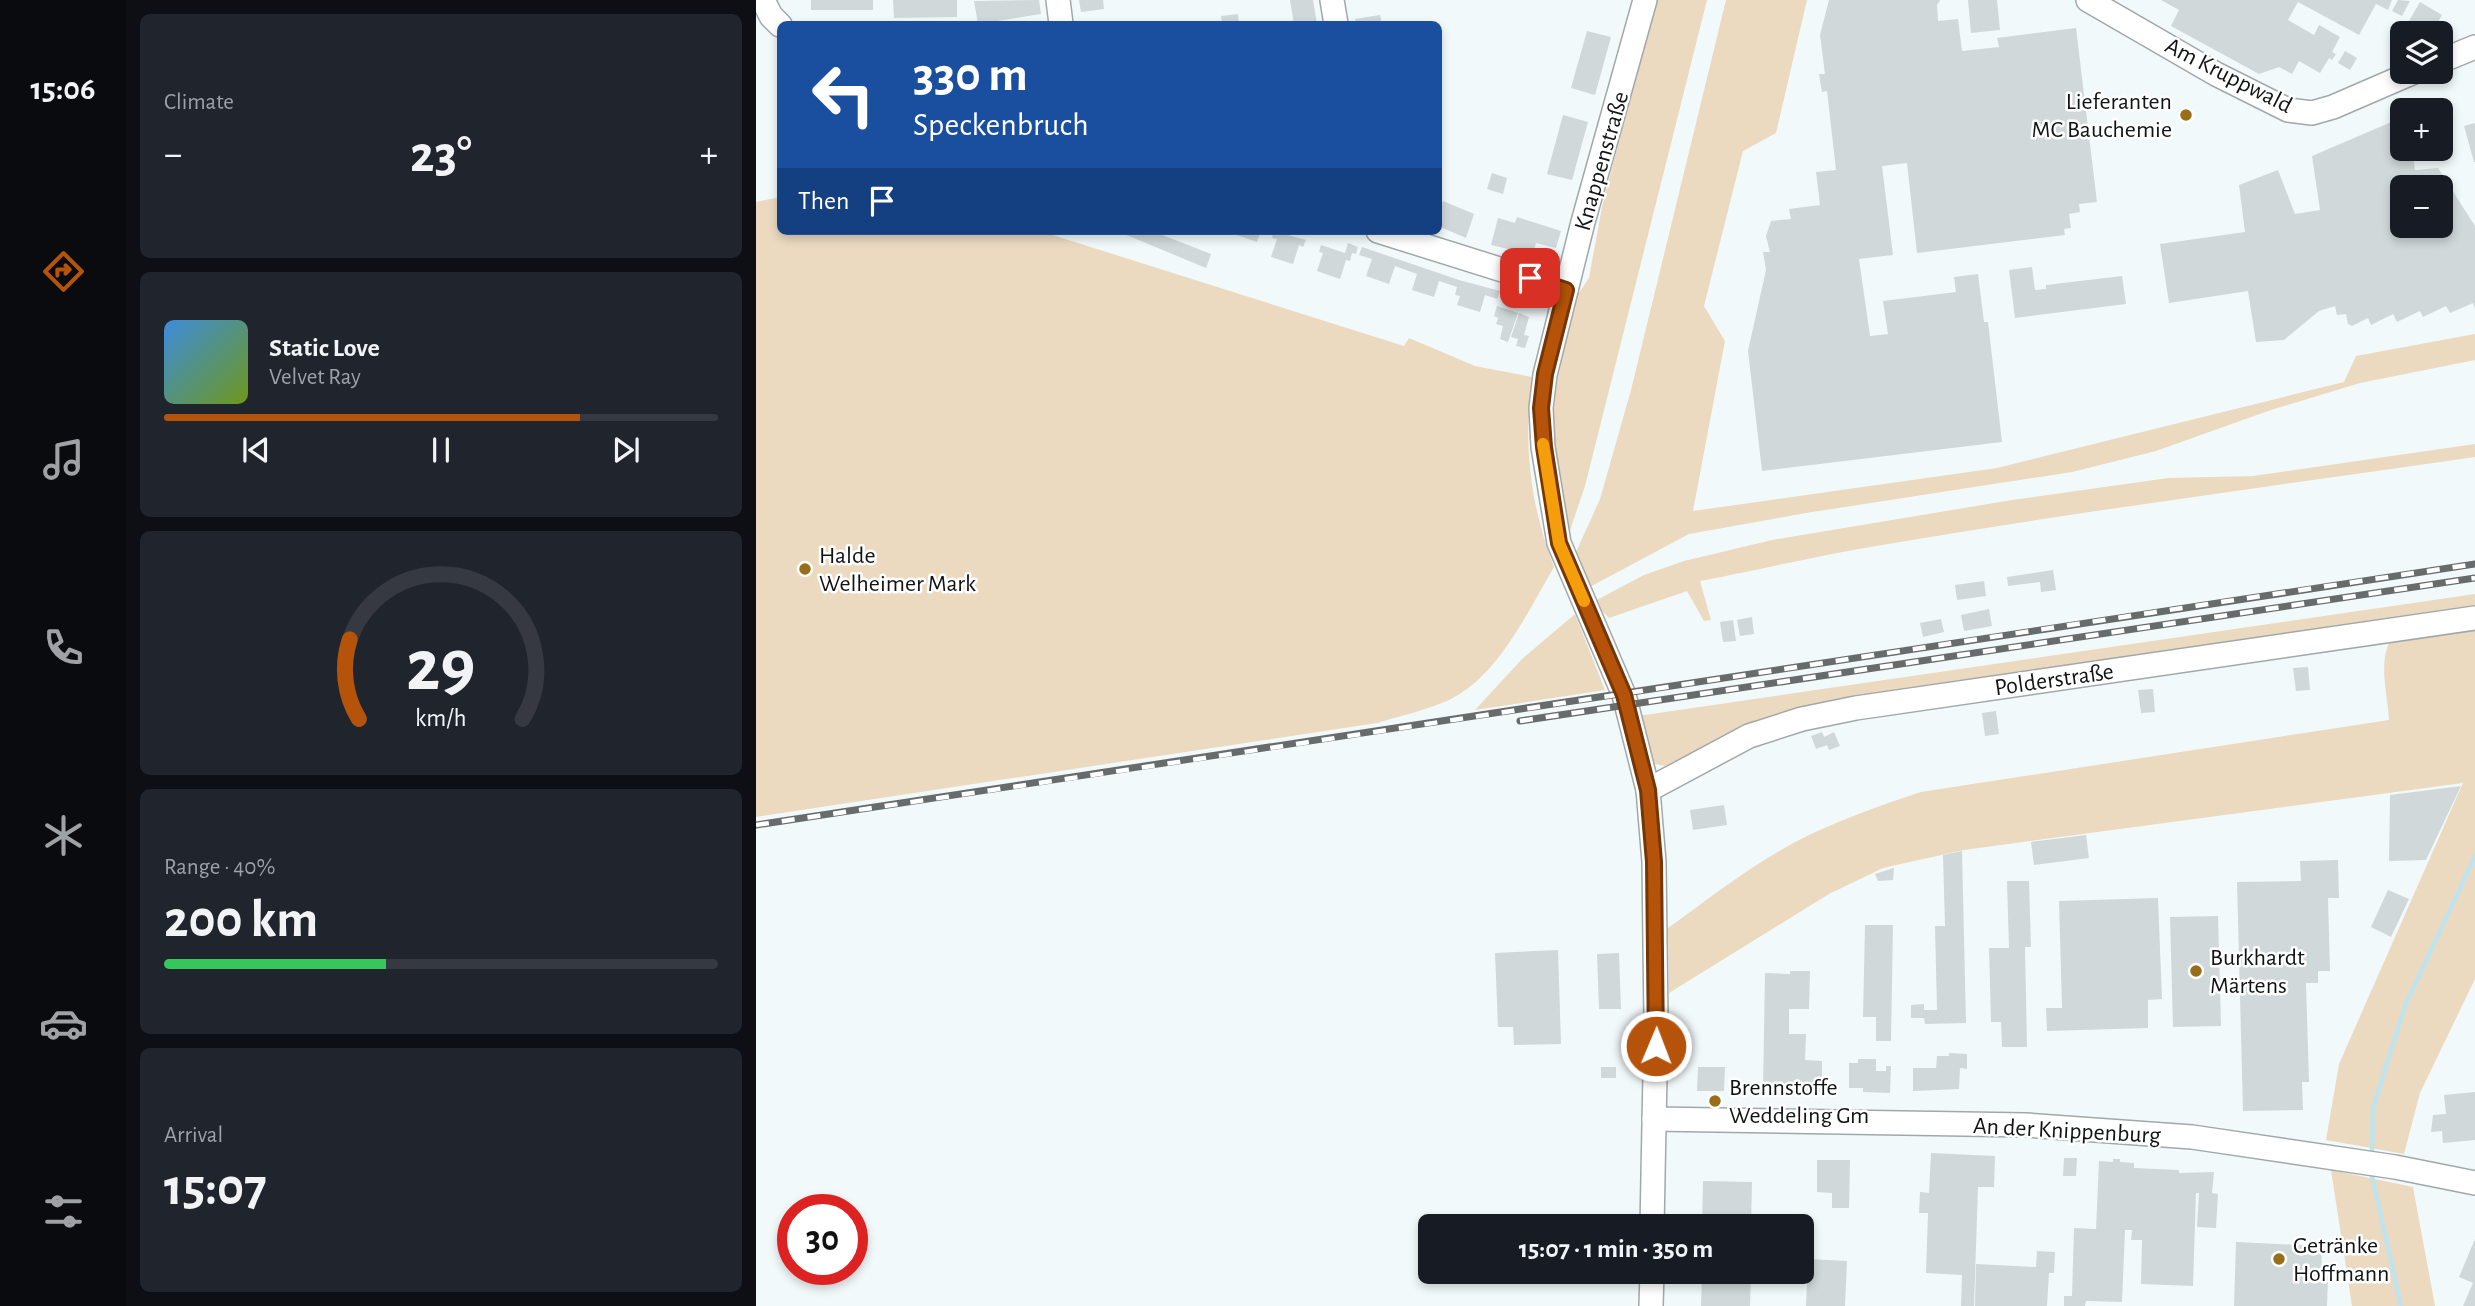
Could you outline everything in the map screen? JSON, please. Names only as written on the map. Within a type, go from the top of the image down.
[{"type":"street","points":[[763,0],[777,22]]},
{"type":"street","points":[[1058,0],[1061,21]]},
{"type":"street","points":[[1332,0],[1336,21]]},
{"type":"street","name":"Knappenstraße","points":[[1645,0],[1566,290],[1545,374],[1541,408],[1544,447],[1559,543],[1624,695],[1648,790],[1654,862],[1655,923],[1652,1214]]},
{"type":"street","name":"Am Kruppwald","points":[[2088,0],[2216,74],[2288,110],[2312,113],[2390,82]]},
{"type":"street","points":[[2453,56],[2475,47]]},
{"type":"street","points":[[1392,235],[1566,290]]},
{"type":"street","name":"Polderstraße","points":[[1648,790],[1749,736],[1802,719],[1856,708],[2475,618]]},
{"type":"street","name":"An der Knippenburg","points":[[1654,1119],[2026,1125],[2192,1137],[2395,1167],[2475,1183]]},
{"type":"street","points":[[1651,1284],[1651,1306]]},
{"type":"shaded area","points":[[1655,0],[1707,0],[1585,486],[1566,542],[1554,466],[1553,417],[1557,383],[1575,299],[1589,278],[1602,207]]},
{"type":"shaded area","points":[[1726,0],[1807,0],[1776,133],[1743,151],[1704,306],[1725,341],[1693,511],[1997,468],[2344,382],[2356,356],[2475,334],[2475,360],[2360,383],[2271,410],[2156,451],[2072,472],[1689,534],[1586,589],[1572,561],[1600,499],[1631,390]]},
{"type":"shaded area","points":[[777,198],[777,235],[1053,235],[1404,346],[1409,338],[1475,366],[1532,377],[1528,425],[1531,473],[1539,520],[1554,567],[1495,662],[1466,690],[1423,710],[1377,723],[756,817],[756,202]]},
{"type":"shaded area","points":[[2475,444],[2475,457],[1961,532],[1841,552],[1700,581],[1711,620],[1704,621],[1687,591],[1609,618],[1593,602],[1644,575],[1684,561],[1772,540],[2012,500],[2168,478],[2253,476]]},
{"type":"shaded area","points":[[2475,594],[2475,609],[1737,730],[1665,766],[1655,764],[1648,758],[1638,716]]},
{"type":"shaded area","points":[[1575,614],[1605,690],[1475,710],[1522,659]]},
{"type":"shaded area","points":[[2475,629],[2475,979],[2420,1093],[2404,1154],[2326,1140],[2339,1064],[2463,783],[1964,850],[1883,868],[1829,894],[1669,993],[1668,928],[1748,870],[1814,833],[1921,792],[2389,720],[2384,670],[2390,641]]},
{"type":"shaded area","points":[[2331,1170],[2413,1187],[2435,1306],[2352,1306]]},
{"type":"building","points":[[811,0],[873,0],[873,10],[811,10]]},
{"type":"building","points":[[893,0],[957,0],[957,17],[894,18]]},
{"type":"building","points":[[1039,0],[1041,14],[997,21],[977,21],[974,1]]},
{"type":"building","points":[[1079,0],[1103,0],[1104,9],[1081,12]]},
{"type":"building","points":[[1290,0],[1313,0],[1316,21],[1294,21]]},
{"type":"building","points":[[1829,0],[1940,0],[1937,5],[1938,21],[1958,19],[1962,51],[1999,47],[1997,38],[2076,28],[2097,202],[2079,204],[2080,212],[2069,214],[2071,228],[2064,229],[2065,235],[1917,253],[1907,163],[1882,166],[1893,255],[1859,259],[1870,336],[1888,334],[1883,301],[1956,292],[1954,277],[1978,274],[1984,322],[1988,322],[2002,442],[1762,471],[1748,351],[1766,270],[1763,252],[1770,252],[1766,236],[1771,221],[1791,219],[1789,209],[1820,205],[1816,172],[1836,170],[1827,91],[1822,92],[1819,74],[1825,74],[1820,35]]},
{"type":"building","points":[[1968,0],[1997,0],[2000,30],[1971,33]]},
{"type":"building","points":[[2161,0],[2392,0],[2388,10],[2376,4],[2359,35],[2298,2],[2288,20],[2314,35],[2319,25],[2340,37],[2332,52],[2336,54],[2332,60],[2329,58],[2320,73],[2299,61],[2292,74],[2279,67],[2259,74],[2171,26],[2179,10]]},
{"type":"building","points":[[2398,0],[2410,1],[2402,16],[2392,11]]},
{"type":"building","points":[[2420,2],[2442,15],[2439,21],[2409,21]]},
{"type":"building","points":[[1238,14],[1239,21],[1222,21],[1221,16]]},
{"type":"building","points":[[1380,15],[1381,21],[1355,21]]},
{"type":"building","points":[[1587,31],[1611,37],[1595,95],[1571,88]]},
{"type":"building","points":[[2345,51],[2357,58],[2350,70],[2338,63]]},
{"type":"building","points":[[1563,115],[1588,122],[1572,180],[1547,174]]},
{"type":"building","points":[[2390,123],[2390,161],[2414,161],[2415,170],[2438,168],[2442,175],[2390,175],[2390,238],[2453,238],[2453,192],[2475,226],[2475,308],[2473,303],[2450,313],[2446,306],[2423,317],[2420,311],[2397,322],[2393,314],[2371,325],[2368,318],[2352,326],[2348,324],[2346,314],[2337,315],[2335,306],[2319,311],[2284,340],[2256,342],[2248,291],[2169,303],[2160,244],[2245,232],[2239,185],[2278,170],[2295,214],[2320,210],[2312,156]]},
{"type":"building","points":[[2475,123],[2475,162],[2474,162],[2464,126]]},
{"type":"building","points":[[1492,173],[1507,178],[1503,194],[1487,189]]},
{"type":"building","points":[[1443,201],[1474,214],[1466,238],[1442,228]]},
{"type":"building","points":[[1517,217],[1561,231],[1556,248],[1536,243],[1530,265],[1505,258],[1508,249],[1491,245],[1498,218],[1515,223]]},
{"type":"building","points":[[1127,235],[1162,235],[1211,254],[1206,268]]},
{"type":"building","points":[[1237,235],[1260,235],[1257,242]]},
{"type":"building","points":[[1273,235],[1288,235],[1306,240],[1303,247],[1299,245],[1293,264],[1271,257],[1277,239],[1272,238]]},
{"type":"building","points":[[1348,243],[1358,247],[1356,254],[1352,253],[1350,261],[1346,260],[1340,279],[1317,271],[1323,253],[1319,252],[1321,245],[1345,253]]},
{"type":"building","points":[[1362,247],[1500,291],[1497,299],[1485,295],[1480,312],[1457,305],[1460,296],[1455,295],[1457,287],[1439,281],[1434,297],[1412,290],[1417,274],[1395,266],[1389,284],[1366,276],[1372,259],[1359,255]]},
{"type":"building","points":[[2032,267],[2035,290],[2046,289],[2046,285],[2122,276],[2126,304],[2015,318],[2009,270]]},
{"type":"building","points":[[1497,306],[1518,313],[1508,342],[1500,339],[1503,326],[1496,324],[1498,318],[1494,316]]},
{"type":"building","points":[[1519,313],[1529,317],[1524,335],[1529,336],[1525,348],[1516,346],[1518,339],[1511,337]]},
{"type":"building","points":[[2053,570],[2056,590],[2041,592],[2040,582],[2008,586],[2007,577]]},
{"type":"building","points":[[1984,581],[1986,596],[1957,600],[1955,585]]},
{"type":"building","points":[[1989,609],[1992,626],[1964,631],[1961,615]]},
{"type":"building","points":[[1752,617],[1754,634],[1740,636],[1737,620]]},
{"type":"building","points":[[1941,619],[1944,632],[1923,637],[1920,623]]},
{"type":"building","points":[[1733,620],[1736,641],[1723,642],[1720,622]]},
{"type":"building","points":[[2308,667],[2310,690],[2296,691],[2293,668]]},
{"type":"building","points":[[2153,689],[2155,712],[2141,713],[2138,690]]},
{"type":"building","points":[[1996,711],[1999,734],[1985,736],[1982,713]]},
{"type":"building","points":[[1822,732],[1824,737],[1834,732],[1840,746],[1829,750],[1827,745],[1816,749],[1811,736]]},
{"type":"building","points":[[2461,786],[2426,860],[2389,861],[2390,795]]},
{"type":"building","points":[[1724,805],[1727,825],[1693,830],[1690,810]]},
{"type":"building","points":[[2086,835],[2089,858],[2034,865],[2031,842]]},
{"type":"building","points":[[1962,851],[1966,1023],[1925,1024],[1924,1018],[1911,1018],[1911,1005],[1924,1004],[1924,1010],[1937,1010],[1935,926],[1945,926],[1943,855]]},
{"type":"building","points":[[2338,860],[2339,898],[2328,898],[2330,971],[2318,971],[2318,983],[2306,983],[2309,1082],[2302,1082],[2303,1110],[2243,1111],[2237,882],[2301,881],[2300,861]]},
{"type":"building","points":[[1894,868],[1893,880],[1878,881],[1875,874]]},
{"type":"building","points":[[2007,881],[2029,881],[2031,947],[2025,947],[2027,1047],[2002,1047],[2001,1022],[1991,1022],[1989,948],[2009,948]]},
{"type":"building","points":[[2388,890],[2409,899],[2391,937],[2371,927]]},
{"type":"building","points":[[2158,898],[2162,999],[2148,1000],[2148,1028],[2047,1031],[2046,1008],[2062,1008],[2059,901]]},
{"type":"building","name":"Burkhardt Märtens","points":[[2218,916],[2221,1026],[2173,1027],[2170,917]]},
{"type":"building","points":[[1865,925],[1893,925],[1891,1041],[1876,1041],[1876,1017],[1863,1017]]},
{"type":"building","points":[[1558,950],[1561,1044],[1514,1045],[1513,1027],[1498,1027],[1495,953]]},
{"type":"building","points":[[1619,953],[1621,1009],[1599,1009],[1597,954]]},
{"type":"building","points":[[1790,971],[1810,971],[1809,1009],[1789,1009],[1789,1034],[1806,1034],[1805,1060],[1822,1061],[1822,1092],[1763,1091],[1765,973],[1790,974]]},
{"type":"building","points":[[1949,1053],[1967,1054],[1967,1069],[1960,1068],[1959,1089],[1913,1091],[1913,1068],[1936,1068],[1937,1056],[1949,1056]]},
{"type":"building","points":[[1858,1059],[1876,1059],[1876,1071],[1886,1071],[1886,1066],[1891,1066],[1890,1093],[1863,1092],[1863,1088],[1849,1088],[1849,1063],[1858,1063]]},
{"type":"building","points":[[1601,1067],[1616,1067],[1616,1078],[1601,1078]]},
{"type":"building","points":[[1698,1067],[1725,1067],[1724,1091],[1697,1091]]},
{"type":"building","points":[[2475,1092],[2475,1140],[2443,1143],[2442,1131],[2431,1132],[2433,1115],[2446,1114],[2444,1095]]},
{"type":"building","points":[[1931,1153],[1995,1156],[1994,1187],[1978,1187],[1974,1306],[1961,1306],[1962,1275],[1926,1273],[1928,1213],[1919,1213],[1920,1192],[1929,1193]]},
{"type":"building","points":[[2064,1158],[2077,1158],[2076,1176],[2063,1176]]},
{"type":"building","points":[[2113,1159],[2134,1163],[2134,1168],[2179,1170],[2179,1173],[2214,1172],[2212,1193],[2218,1194],[2216,1228],[2197,1227],[2199,1193],[2196,1193],[2193,1286],[2141,1284],[2142,1240],[2131,1240],[2132,1230],[2125,1230],[2122,1302],[2086,1301],[2085,1306],[2064,1306],[2064,1296],[2072,1296],[2074,1228],[2096,1229],[2099,1161],[2113,1162]]},
{"type":"building","points":[[1817,1160],[1850,1160],[1849,1208],[1832,1208],[1832,1193],[1817,1192]]},
{"type":"building","points":[[1703,1181],[1752,1182],[1751,1214],[1702,1214]]},
{"type":"building","points":[[2475,1239],[2475,1306],[2463,1306],[2473,1283],[2459,1277]]},
{"type":"building","points":[[2236,1242],[2322,1246],[2321,1277],[2328,1277],[2327,1306],[2234,1306]]},
{"type":"building","points":[[2037,1251],[2055,1252],[2054,1273],[2049,1273],[2047,1306],[1975,1306],[1976,1264],[2036,1267]]},
{"type":"building","points":[[1814,1259],[1847,1261],[1845,1306],[1806,1306],[1807,1284],[1814,1284]]},
{"type":"building","points":[[1702,1284],[1751,1284],[1750,1306],[1701,1306]]},
{"type":"waterway","points":[[2372,1150],[2373,1108],[2405,1006],[2475,856]]},
{"type":"waterway","points":[[2372,1176],[2401,1306]]},
{"type":"railway","points":[[756,825],[2475,564]]},
{"type":"railway","points":[[1520,721],[2475,578]]},
{"type":"slow traffic","points":[[1543,444],[1559,543],[1584,601]]},
{"type":"place","name":"Lieferanten MC Bauchemie","points":[[2186,115]]},
{"type":"place","name":"Halde Welheimer Mark","points":[[805,569]]},
{"type":"place","name":"Burkhardt Märtens","points":[[2196,971]]},
{"type":"place","name":"Brennstoffe Weddeling Gm","points":[[1715,1101]]},
{"type":"place","name":"Getränke Hoffmann","points":[[2279,1259]]},
{"type":"route","points":[[1530,278],[1566,290],[1545,374],[1541,408],[1544,447],[1559,543],[1624,695],[1648,790],[1654,862],[1656,1046]]}]
